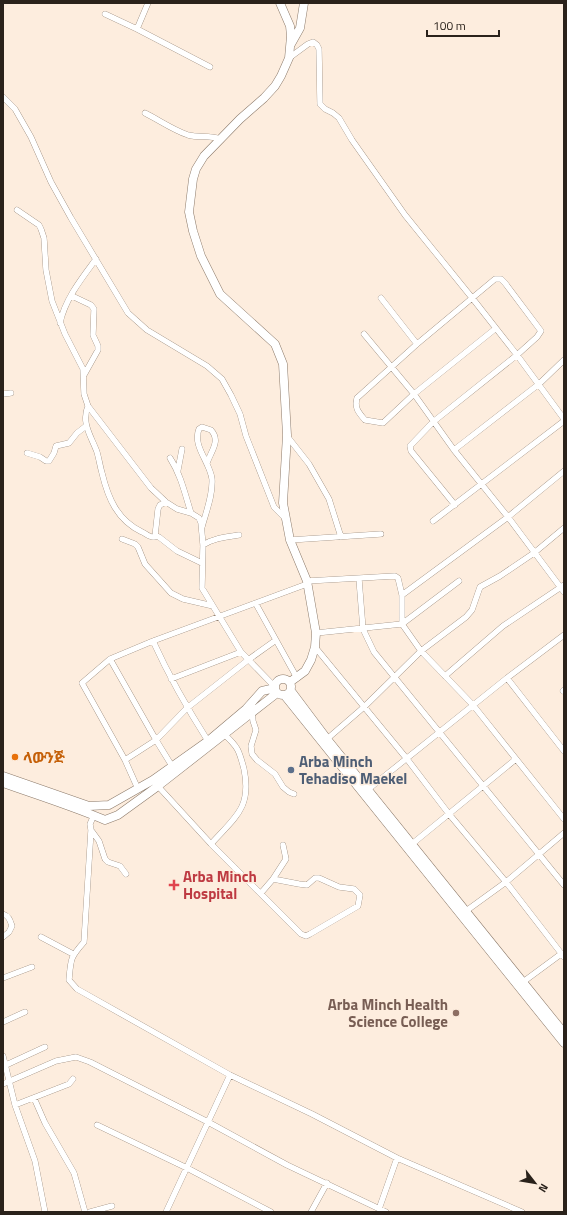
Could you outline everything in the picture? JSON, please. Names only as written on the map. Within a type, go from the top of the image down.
[{"type":"main road","points":[[280,3],[290,26],[289,58],[275,86],[204,156],[196,169],[193,179],[190,212],[193,231],[201,256],[220,294],[275,344],[283,364],[286,435],[284,503],[290,540],[307,583],[316,633],[315,647],[305,672],[290,682]]},
{"type":"main road","points":[[290,44],[300,28],[304,3]]},
{"type":"main road","points":[[57,798],[105,820],[118,815],[156,783],[252,712],[276,689],[280,680],[285,679],[290,682],[292,686],[288,693],[281,696],[276,689]]},
{"type":"main road","points":[[3,776],[57,798],[89,806],[109,806],[138,789],[156,783],[172,766],[208,741],[246,709],[262,692],[276,689]]},
{"type":"main road","points":[[288,693],[327,739],[365,791],[412,844],[564,1032]]},
{"type":"main road","points":[[288,693],[564,1043]]},
{"type":"main road","points":[[3,783],[37,791]]},
{"type":"street","points":[[137,29],[148,3]]},
{"type":"street","points":[[105,14],[210,67]]},
{"type":"street","points":[[289,58],[308,44],[313,42],[317,45],[320,49],[320,104],[339,118],[352,140],[405,215],[517,355],[564,420],[433,521]]},
{"type":"street","points":[[3,97],[15,109],[31,137],[51,182],[128,313],[147,330],[207,366],[222,379],[240,414],[246,436],[274,507],[286,519]]},
{"type":"street","points":[[145,113],[187,135],[200,137],[212,136],[220,139]]},
{"type":"street","points":[[17,210],[39,225],[41,229],[44,238],[46,270],[52,301],[60,323],[83,369],[84,394],[88,406],[151,488],[166,502],[176,508],[191,513],[198,518],[201,523],[203,545],[202,588],[241,652],[276,689]]},
{"type":"street","points":[[60,323],[62,315],[79,282],[96,259]]},
{"type":"street","points":[[455,505],[411,450],[410,446],[433,422],[517,355],[537,337],[541,331],[505,283],[501,280],[496,280],[391,367],[357,398],[355,404],[357,410],[365,420],[383,423],[414,394],[495,329]]},
{"type":"street","points":[[72,296],[91,305],[94,309],[93,335],[98,346],[98,350],[84,376]]},
{"type":"street","points":[[381,298],[418,344]]},
{"type":"street","points":[[364,334],[414,394],[454,450],[563,588],[503,626],[445,676]]},
{"type":"street","points":[[454,450],[539,384],[564,360]]},
{"type":"street","points":[[3,394],[11,393]]},
{"type":"street","points":[[88,406],[85,412],[86,426],[97,454],[102,474],[113,505],[124,521],[132,527],[152,537],[159,536],[177,551],[202,563]]},
{"type":"street","points":[[27,453],[49,461],[56,446],[69,442],[86,426]]},
{"type":"street","points":[[201,532],[210,497],[212,478],[197,438],[199,429],[202,427],[211,430],[216,442],[207,463]]},
{"type":"street","points":[[286,435],[309,464],[329,500],[341,537]]},
{"type":"street","points":[[178,470],[182,449]]},
{"type":"street","points":[[170,458],[178,470],[191,513]]},
{"type":"street","points":[[402,595],[508,517],[564,471]]},
{"type":"street","points":[[155,536],[158,509],[160,505],[166,502]]},
{"type":"street","points":[[327,739],[364,708],[421,651],[466,617],[472,610],[480,587],[500,576],[534,553],[564,528]]},
{"type":"street","points":[[290,540],[381,534]]},
{"type":"street","points":[[203,545],[217,538],[239,535]]},
{"type":"street","points":[[122,539],[135,544],[138,547],[146,564],[171,593],[182,599],[213,606]]},
{"type":"street","points":[[138,789],[125,760],[82,683],[110,659],[153,641],[219,616],[256,604],[307,583],[395,576],[399,580],[402,595],[402,624],[421,651],[473,705],[564,819]]},
{"type":"street","points":[[359,579],[362,629],[374,652],[564,885]]},
{"type":"street","points":[[316,633],[402,624],[458,582]]},
{"type":"street","points":[[256,604],[297,678]]},
{"type":"street","points":[[365,791],[507,678],[564,635]]},
{"type":"street","points":[[125,760],[156,740],[187,708],[276,640]]},
{"type":"street","points":[[153,641],[171,679],[208,741]]},
{"type":"street","points":[[315,647],[407,759],[449,814],[506,882],[562,955],[523,982]]},
{"type":"street","points":[[171,679],[241,652]]},
{"type":"street","points":[[110,659],[172,766]]},
{"type":"street","points":[[507,678],[564,751]]},
{"type":"street","points":[[252,712],[256,730],[251,746],[252,754],[257,760],[275,774],[288,792],[294,794]]},
{"type":"street","points":[[211,844],[239,812],[246,797],[247,783],[237,746],[224,734]]},
{"type":"street","points":[[412,844],[516,759]]},
{"type":"street","points":[[156,783],[211,844],[302,934],[306,936],[358,906],[360,901],[360,894],[354,889],[339,887],[319,878],[315,878],[307,884],[273,879]]},
{"type":"street","points":[[94,815],[90,824],[91,830],[84,942],[73,954],[70,960],[68,980],[77,989],[230,1075],[312,1114],[398,1158],[522,1212]]},
{"type":"street","points":[[91,830],[99,841],[105,859],[108,862],[120,866],[126,874]]},
{"type":"street","points":[[466,911],[506,882],[564,833]]},
{"type":"street","points":[[260,893],[273,879],[286,859],[283,845]]},
{"type":"street","points":[[3,914],[7,915],[12,926],[9,932],[3,936]]},
{"type":"street","points":[[41,937],[73,954]]},
{"type":"street","points":[[3,978],[32,966]]},
{"type":"street","points":[[3,1022],[25,1012]]},
{"type":"street","points":[[6,1065],[44,1047]]},
{"type":"street","points":[[3,1056],[6,1065],[6,1083],[35,1161],[45,1212]]},
{"type":"street","points":[[6,1083],[56,1061],[76,1057],[90,1062],[208,1122],[287,1165],[386,1212]]},
{"type":"street","points":[[166,1212],[230,1075]]},
{"type":"street","points":[[15,1105],[69,1084],[73,1079]]},
{"type":"street","points":[[34,1098],[45,1123],[74,1173],[85,1212]]},
{"type":"street","points":[[97,1125],[187,1168],[271,1212]]},
{"type":"street","points":[[379,1209],[398,1158]]},
{"type":"street","points":[[311,1212],[327,1183]]},
{"type":"street","points":[[90,1212],[112,1206]]},
{"type":"place","name":"ላውንጅ","points":[[15,757]]},
{"type":"place","name":"Arba Minch Tehadiso Maekel","points":[[291,770]]},
{"type":"place","name":"Arba Minch Hospital","points":[[174,885]]},
{"type":"place","name":"Arba Minch Health Science College","points":[[456,1013]]}]
